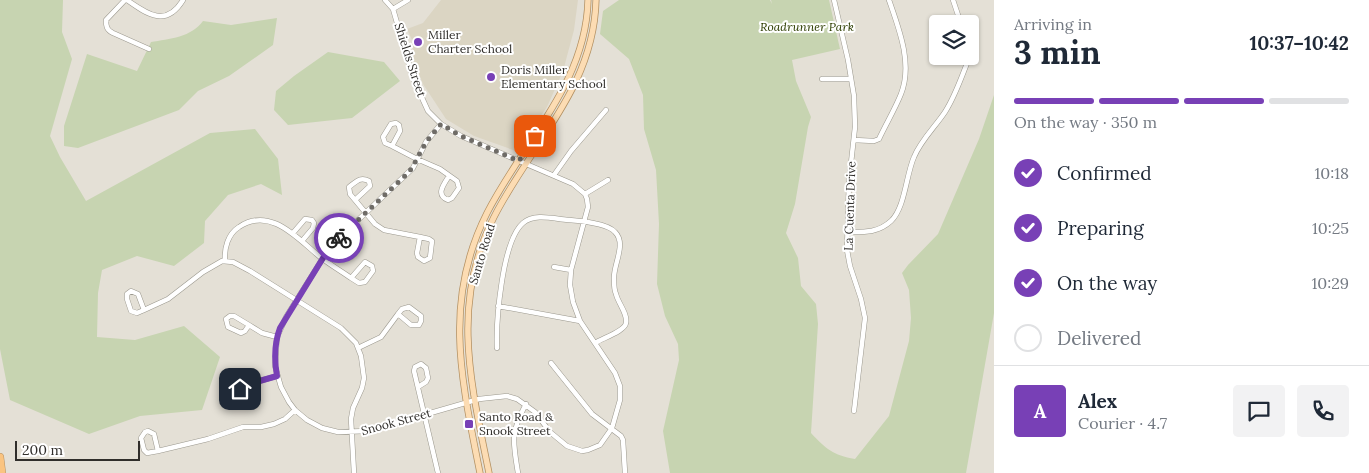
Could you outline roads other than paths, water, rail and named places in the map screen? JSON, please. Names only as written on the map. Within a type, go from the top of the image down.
[{"type":"highway","points":[[0,457],[2,473]]},
{"type":"main road","name":"Santo Road","points":[[480,473],[462,381],[459,339],[464,286],[470,256],[487,213],[565,87],[580,46],[586,22],[588,0]]},
{"type":"main road","name":"Santo Road","points":[[489,473],[470,380],[467,338],[471,290],[478,259],[494,217],[573,89],[589,46],[596,0]]},
{"type":"street","points":[[149,49],[107,30],[106,20],[126,0],[147,14],[160,16],[172,12],[183,0]]},
{"type":"street","name":"Shields Street","points":[[385,0],[393,9],[419,94],[428,111],[441,124],[461,136],[573,184],[580,188],[584,194]]},
{"type":"street","points":[[393,9],[408,0]]},
{"type":"street","name":"La Cuenta Drive","points":[[834,0],[854,96],[854,140],[849,181],[847,250],[865,318],[854,411]]},
{"type":"street","points":[[854,140],[874,141],[879,139],[902,92],[906,66],[902,43],[889,0]]},
{"type":"street","points":[[953,0],[959,15]]},
{"type":"street","points":[[848,232],[871,232],[880,229],[894,218],[901,206],[908,172],[915,154],[955,94],[966,65]]},
{"type":"street","points":[[822,79],[851,79]]},
{"type":"street","points":[[554,175],[570,151],[606,110]]},
{"type":"street","points":[[392,146],[400,131],[399,124],[396,123],[391,124],[383,137],[385,143],[440,169],[457,181],[459,188],[452,198],[448,200],[444,199],[441,194],[449,176]]},
{"type":"street","name":"Snook Street","points":[[441,124],[426,142],[406,175],[337,240],[296,299],[277,337],[275,356],[277,376],[289,402],[295,410],[307,420],[322,428],[338,432],[368,431],[466,403],[507,396],[526,404]]},
{"type":"street","points":[[355,200],[370,186],[369,181],[365,178],[360,178],[349,187],[350,194],[355,200],[375,224],[384,230],[420,237],[429,239],[432,241],[430,258],[424,261],[418,257],[417,253],[420,237]]},
{"type":"street","points":[[518,473],[513,440],[516,425],[526,404],[535,412],[550,432],[575,450],[588,450],[600,445],[612,428],[620,400],[620,386],[615,372],[580,321],[573,302],[570,285],[571,270],[586,222],[588,207],[584,194],[608,180]]},
{"type":"street","points":[[497,348],[496,324],[505,266],[519,228],[524,222],[537,218],[586,222],[612,230],[620,239],[614,271],[614,285],[626,318],[626,323],[622,329],[595,343]]},
{"type":"street","points":[[293,233],[305,219],[312,220],[314,223],[313,228],[302,241]]},
{"type":"street","points":[[225,261],[225,249],[229,238],[235,230],[246,222],[265,220],[282,226],[293,233],[323,258],[351,278],[359,283],[363,283],[372,271],[372,266],[365,262],[351,278]]},
{"type":"street","points":[[144,310],[138,294],[131,291],[127,294],[131,311],[137,313],[168,300],[212,266],[225,261],[239,264],[341,328],[358,348],[364,378],[362,388],[353,408],[351,433],[354,473]]},
{"type":"street","points":[[554,267],[571,270]]},
{"type":"street","points":[[498,306],[580,321]]},
{"type":"street","points":[[358,348],[381,337],[398,314],[402,309],[409,307],[422,316],[422,321],[416,326],[411,325],[398,314]]},
{"type":"street","points":[[249,325],[241,333],[228,328],[226,320],[230,316],[234,316],[249,325],[262,333],[277,337]]},
{"type":"street","points":[[551,363],[592,414],[622,436],[625,473]]},
{"type":"street","points":[[418,387],[426,382],[428,378],[426,368],[422,364],[415,367],[414,371],[438,473]]},
{"type":"street","points":[[256,382],[254,375],[247,373],[236,378],[234,386],[240,389],[277,376]]},
{"type":"street","points":[[158,451],[154,434],[148,431],[144,432],[142,438],[144,450],[147,453],[158,451],[208,439],[243,428],[274,424],[285,419],[295,410]]},
{"type":"place","name":"Miller Charter School","points":[[418,42]]},
{"type":"place","name":"Doris Miller Elementary School","points":[[491,77]]},
{"type":"place","name":"Santo Road & Snook Street","points":[[469,424]]},
{"type":"park label","name":"Roadrunner Park","points":[[807,27]]}]
